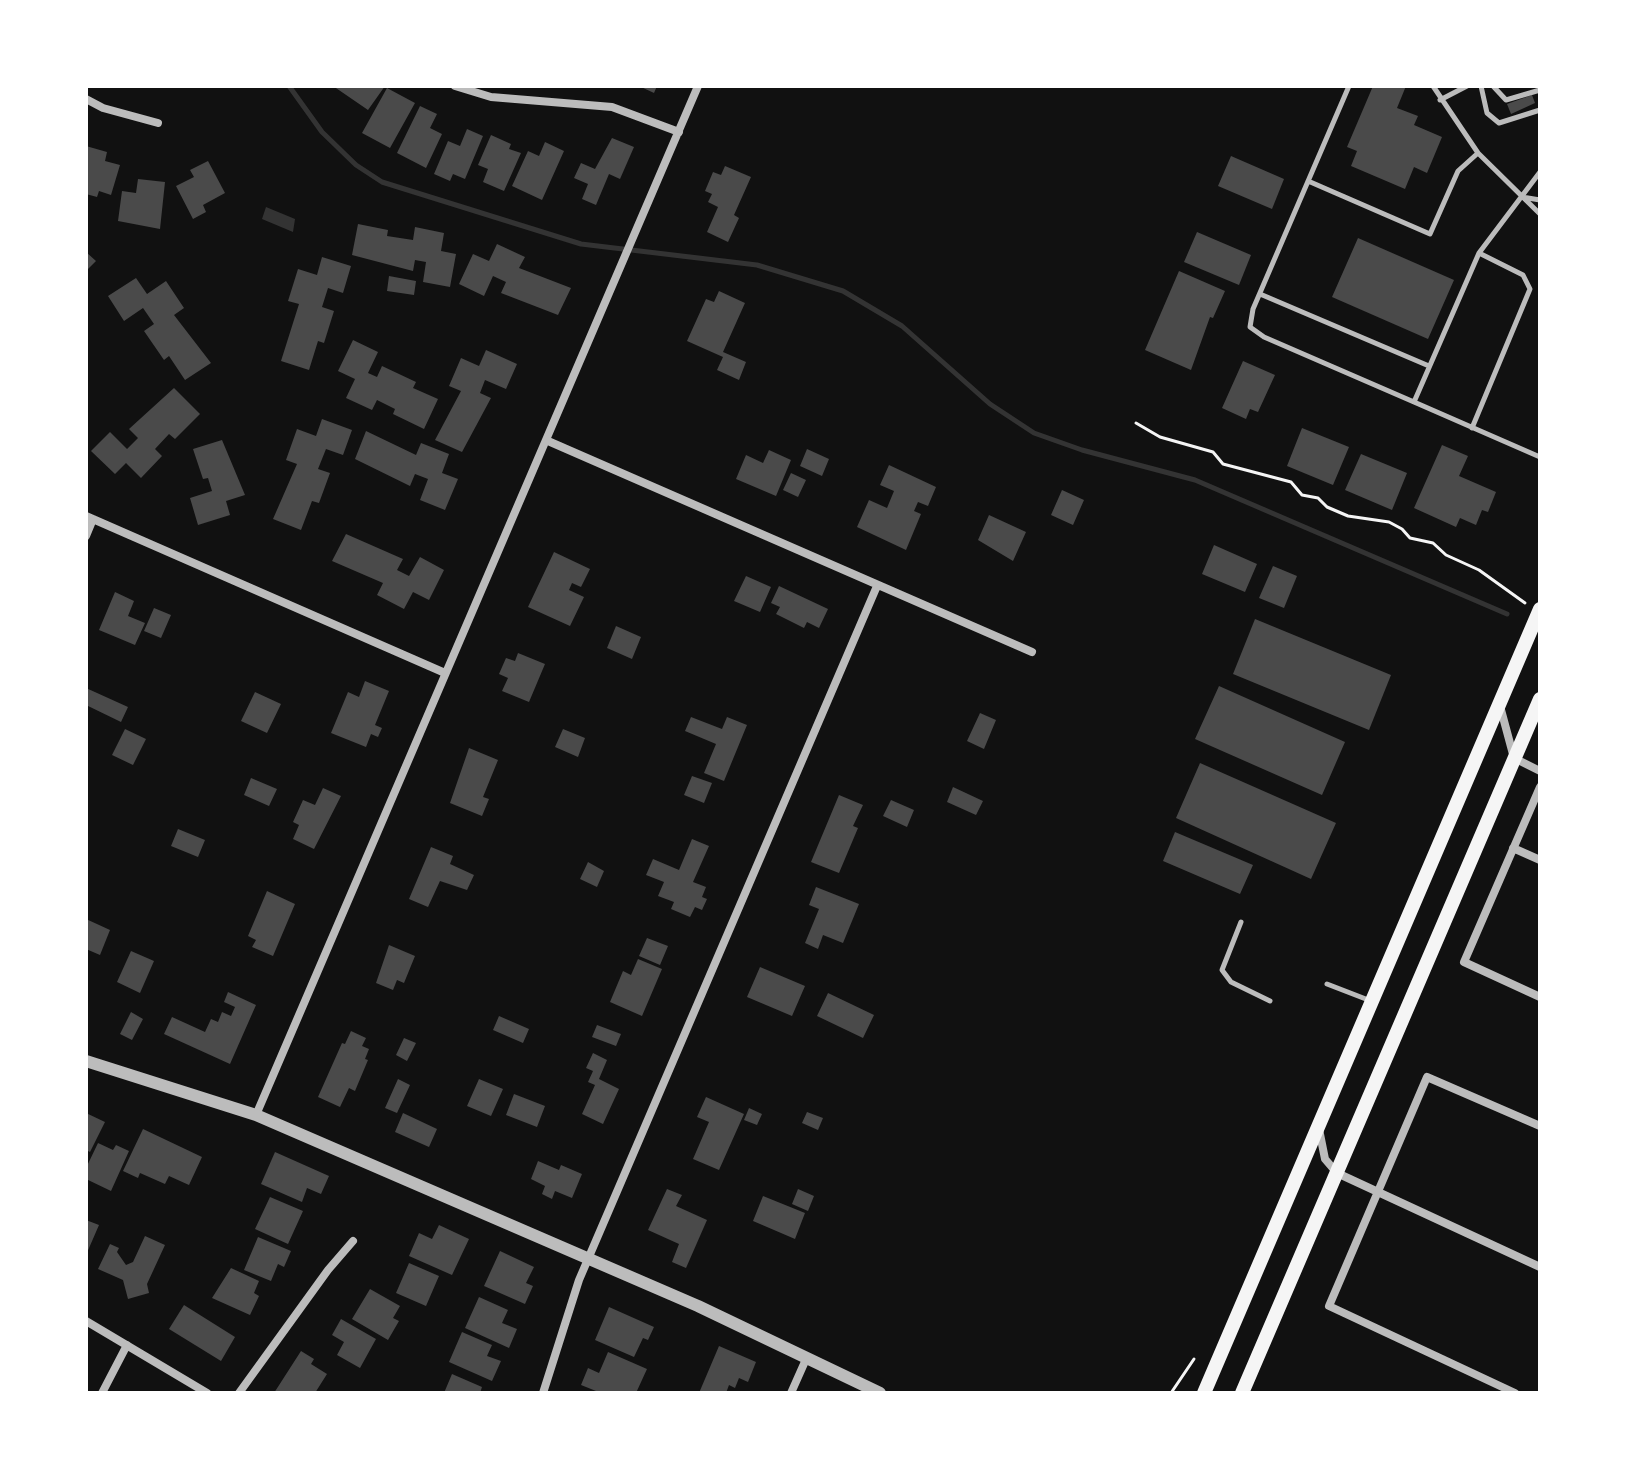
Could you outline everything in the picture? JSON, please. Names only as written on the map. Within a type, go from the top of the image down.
[{"type":"main road","points":[[1204,1393],[1540,610]]},
{"type":"main road","points":[[1242,1393],[1540,699]]},
{"type":"street","points":[[455,86],[491,97],[612,107],[679,132]]},
{"type":"street","points":[[256,1115],[698,86]]},
{"type":"street","points":[[86,99],[103,108],[158,123]]},
{"type":"street","points":[[548,441],[1032,652]]},
{"type":"street","points":[[86,536],[90,517],[445,673]]},
{"type":"street","points":[[543,1393],[551,1357],[588,1258],[877,586]]},
{"type":"street","points":[[1499,703],[1504,731],[1514,758],[1540,771]]},
{"type":"street","points":[[1540,787],[1464,962],[1540,997]]},
{"type":"street","points":[[1513,848],[1540,860]]},
{"type":"street","points":[[86,1061],[256,1115],[588,1258],[880,1393]]},
{"type":"street","points":[[1515,1393],[1329,1306],[1427,1077],[1540,1126]]},
{"type":"street","points":[[1319,1128],[1325,1159],[1337,1173],[1540,1267]]},
{"type":"street","points":[[239,1393],[328,1270],[353,1241]]},
{"type":"street","points":[[86,1321],[207,1393]]},
{"type":"street","points":[[102,1393],[127,1345]]},
{"type":"street","points":[[791,1393],[807,1357]]},
{"type":"lane","points":[[1349,86],[1260,294],[1250,321],[1255,333],[1540,457]]},
{"type":"lane","points":[[1433,86],[1478,153],[1540,214]]},
{"type":"lane","points":[[1440,100],[1467,86]]},
{"type":"lane","points":[[1481,86],[1487,113],[1499,123],[1540,110]]},
{"type":"lane","points":[[1493,86],[1506,100],[1540,90]]},
{"type":"lane","points":[[1308,181],[1430,234],[1458,171],[1478,153]]},
{"type":"lane","points":[[1414,402],[1479,253],[1540,172]]},
{"type":"lane","points":[[1521,197],[1540,200]]},
{"type":"lane","points":[[1472,428],[1530,289],[1523,275],[1479,253]]},
{"type":"lane","points":[[1260,294],[1429,366]]},
{"type":"lane","points":[[1241,922],[1222,970],[1231,982],[1270,1001]]},
{"type":"lane","points":[[1327,984],[1372,1001]]},
{"type":"path","points":[[1136,423],[1160,437],[1213,452],[1223,464],[1291,482],[1302,495],[1318,498],[1327,507],[1348,516],[1389,522],[1410,538],[1433,543],[1446,555],[1479,570],[1540,610]]},
{"type":"path","points":[[1171,1393],[1194,1359]]},
{"type":"shaded area","points":[[266,207],[295,219],[293,232],[262,219]]},
{"type":"building","points":[[333,86],[385,86],[368,110]]},
{"type":"building","points":[[639,86],[657,86],[654,93]]},
{"type":"building","points":[[1373,86],[1406,86],[1397,108],[1418,116],[1414,125],[1442,137],[1427,173],[1414,167],[1405,189],[1351,166],[1357,151],[1347,147]]},
{"type":"building","points":[[387,88],[415,103],[390,148],[362,133]]},
{"type":"building","points":[[1532,95],[1535,103],[1511,114],[1507,104]]},
{"type":"building","points":[[420,106],[437,114],[430,128],[442,134],[426,168],[397,153]]},
{"type":"building","points":[[467,129],[483,136],[465,179],[453,174],[450,181],[434,174],[448,141],[460,146]]},
{"type":"building","points":[[491,135],[511,144],[509,149],[521,153],[504,191],[483,182],[488,169],[478,165]]},
{"type":"building","points":[[612,138],[634,147],[620,179],[609,174],[596,205],[582,199],[588,184],[574,178],[581,163],[595,169]]},
{"type":"building","points":[[545,142],[564,151],[542,200],[512,186],[528,151],[539,156]]},
{"type":"building","points":[[86,146],[107,152],[105,161],[120,165],[111,195],[99,191],[97,197],[86,194]]},
{"type":"building","points":[[1231,156],[1284,179],[1272,209],[1218,186]]},
{"type":"building","points":[[208,161],[225,193],[203,205],[206,212],[193,219],[176,186],[194,177],[190,170]]},
{"type":"building","points":[[725,166],[751,177],[734,215],[739,218],[728,242],[707,232],[718,207],[708,202],[712,194],[705,191],[713,172],[721,175]]},
{"type":"building","points":[[138,179],[165,182],[160,229],[118,221],[122,191],[136,193]]},
{"type":"building","points":[[358,224],[388,230],[387,236],[413,240],[415,227],[444,233],[441,251],[456,254],[450,287],[423,282],[426,262],[415,260],[413,271],[352,255]]},
{"type":"building","points":[[1197,232],[1251,255],[1239,285],[1184,262]]},
{"type":"building","points":[[1358,238],[1454,280],[1428,339],[1332,297]]},
{"type":"building","points":[[497,244],[525,257],[519,268],[571,288],[558,315],[501,293],[506,282],[493,276],[484,296],[459,284],[473,254],[489,261]]},
{"type":"building","points":[[86,252],[96,261],[86,271]]},
{"type":"building","points":[[322,257],[351,266],[343,293],[328,288],[322,307],[334,311],[324,343],[318,341],[309,370],[281,361],[299,304],[288,301],[298,269],[317,275]]},
{"type":"building","points":[[1179,271],[1225,291],[1213,318],[1210,317],[1191,370],[1145,350]]},
{"type":"building","points":[[389,276],[416,281],[414,295],[387,291]]},
{"type":"building","points":[[136,278],[147,294],[166,281],[184,308],[174,315],[211,363],[185,380],[169,356],[164,360],[144,331],[154,324],[143,308],[124,321],[108,296]]},
{"type":"building","points":[[719,291],[745,303],[723,352],[746,362],[739,380],[717,370],[723,357],[687,341],[706,299],[714,302]]},
{"type":"building","points":[[353,340],[378,352],[368,373],[377,377],[382,366],[416,382],[413,388],[438,399],[424,429],[393,414],[395,409],[377,400],[372,410],[346,398],[355,379],[338,371]]},
{"type":"building","points":[[486,350],[517,364],[506,389],[485,380],[480,393],[491,398],[462,452],[435,440],[461,391],[449,386],[461,358],[479,366]]},
{"type":"building","points":[[1243,361],[1275,375],[1258,412],[1250,409],[1246,419],[1222,408]]},
{"type":"building","points":[[174,388],[200,414],[175,439],[169,434],[155,449],[162,456],[141,478],[126,463],[115,474],[91,451],[110,432],[127,449],[138,438],[129,429]]},
{"type":"building","points":[[322,419],[352,430],[343,455],[326,449],[318,469],[330,473],[319,503],[312,501],[301,530],[273,519],[297,464],[286,460],[297,429],[316,436]]},
{"type":"building","points":[[1302,428],[1349,447],[1333,485],[1287,466]]},
{"type":"building","points":[[366,431],[416,455],[421,443],[449,454],[442,473],[458,479],[445,510],[420,500],[428,479],[415,474],[410,486],[355,459]]},
{"type":"building","points":[[222,440],[245,495],[226,501],[230,515],[198,525],[190,498],[212,491],[208,478],[203,479],[193,449]]},
{"type":"building","points":[[1442,445],[1468,456],[1459,476],[1496,492],[1488,512],[1482,510],[1476,525],[1460,518],[1456,527],[1414,508]]},
{"type":"building","points":[[807,449],[829,459],[822,476],[800,466]]},
{"type":"building","points":[[769,450],[791,460],[776,496],[736,479],[746,455],[763,463]]},
{"type":"building","points":[[1361,454],[1407,473],[1392,510],[1345,490]]},
{"type":"building","points":[[889,465],[936,487],[928,506],[918,502],[914,511],[921,514],[906,550],[857,527],[869,500],[887,508],[894,491],[880,485]]},
{"type":"building","points":[[791,473],[806,480],[798,497],[783,490]]},
{"type":"building","points":[[1062,490],[1084,500],[1073,525],[1051,515]]},
{"type":"building","points":[[989,515],[1026,532],[1013,561],[978,540]]},
{"type":"building","points":[[346,534],[403,559],[397,570],[409,576],[420,557],[444,570],[429,600],[413,592],[404,609],[377,595],[383,583],[332,561]]},
{"type":"building","points":[[1214,545],[1257,564],[1245,592],[1202,574]]},
{"type":"building","points":[[554,552],[590,569],[581,587],[572,583],[569,590],[584,597],[570,626],[528,607]]},
{"type":"building","points":[[1273,566],[1297,576],[1284,608],[1259,598]]},
{"type":"building","points":[[746,576],[771,587],[760,612],[734,601]]},
{"type":"building","points":[[779,586],[828,609],[819,628],[807,622],[804,628],[776,614],[780,607],[771,603]]},
{"type":"building","points":[[115,592],[134,601],[128,616],[145,623],[135,645],[99,630]]},
{"type":"building","points":[[154,608],[171,615],[161,638],[144,631]]},
{"type":"building","points":[[1255,619],[1391,675],[1369,730],[1233,674]]},
{"type":"building","points":[[616,626],[641,637],[632,659],[607,648]]},
{"type":"building","points":[[518,653],[545,664],[529,702],[502,691],[508,678],[499,674],[506,658],[515,661]]},
{"type":"building","points":[[365,681],[389,691],[375,725],[382,728],[378,737],[371,734],[366,747],[331,733],[348,692],[359,697]]},
{"type":"building","points":[[1219,686],[1345,742],[1322,795],[1195,739]]},
{"type":"building","points":[[86,688],[128,707],[121,722],[86,705]]},
{"type":"building","points":[[255,692],[281,704],[267,733],[241,721]]},
{"type":"building","points":[[980,713],[996,720],[984,749],[967,741]]},
{"type":"building","points":[[691,717],[722,729],[727,717],[747,725],[724,781],[704,773],[716,744],[685,731]]},
{"type":"building","points":[[125,729],[146,739],[133,765],[112,755]]},
{"type":"building","points":[[563,729],[585,738],[578,757],[555,747]]},
{"type":"building","points":[[469,748],[498,760],[483,797],[489,799],[482,816],[450,803]]},
{"type":"building","points":[[1200,763],[1336,823],[1311,879],[1176,818]]},
{"type":"building","points":[[692,776],[712,783],[704,803],[684,795]]},
{"type":"building","points":[[251,778],[277,789],[269,806],[244,795]]},
{"type":"building","points":[[953,787],[983,801],[976,815],[947,802]]},
{"type":"building","points":[[323,788],[341,796],[314,849],[293,839],[299,825],[293,822],[303,800],[315,805]]},
{"type":"building","points":[[839,795],[863,805],[853,826],[858,828],[839,873],[811,862]]},
{"type":"building","points":[[891,800],[914,810],[907,827],[883,816]]},
{"type":"building","points":[[178,829],[205,840],[198,857],[171,846]]},
{"type":"building","points":[[1175,832],[1253,865],[1240,894],[1163,861]]},
{"type":"building","points":[[692,839],[709,846],[693,882],[706,887],[702,897],[707,899],[702,910],[695,907],[690,917],[671,909],[674,902],[658,896],[664,882],[646,875],[653,859],[679,870]]},
{"type":"building","points":[[431,847],[453,856],[450,864],[474,875],[467,890],[440,881],[428,907],[409,899]]},
{"type":"building","points":[[588,862],[604,871],[597,887],[580,879]]},
{"type":"building","points":[[816,887],[859,904],[843,943],[823,935],[818,949],[805,943],[819,909],[809,905]]},
{"type":"building","points":[[267,891],[295,904],[273,956],[252,947],[256,940],[248,936]]},
{"type":"building","points":[[86,919],[110,930],[100,955],[86,949]]},
{"type":"building","points":[[647,938],[668,946],[660,965],[639,956]]},
{"type":"building","points":[[389,945],[415,956],[404,983],[397,980],[393,990],[376,983]]},
{"type":"building","points":[[131,951],[154,961],[140,993],[117,982]]},
{"type":"building","points":[[638,959],[662,969],[642,1016],[610,1002],[623,971],[631,975]]},
{"type":"building","points":[[760,967],[805,986],[792,1016],[747,997]]},
{"type":"building","points":[[228,992],[256,1005],[230,1064],[164,1034],[172,1017],[205,1032],[211,1019],[218,1022],[222,1012],[231,1016],[235,1007],[224,1002]]},
{"type":"building","points":[[828,993],[874,1015],[863,1038],[817,1016]]},
{"type":"building","points":[[131,1012],[143,1019],[132,1040],[120,1034]]},
{"type":"building","points":[[499,1016],[529,1029],[523,1043],[493,1030]]},
{"type":"building","points":[[597,1025],[621,1034],[616,1046],[592,1037]]},
{"type":"building","points":[[351,1031],[366,1038],[362,1046],[369,1049],[365,1059],[368,1060],[355,1091],[349,1088],[340,1107],[318,1097],[342,1043],[345,1044]]},
{"type":"building","points":[[404,1038],[416,1043],[407,1061],[396,1055]]},
{"type":"building","points":[[593,1053],[607,1060],[599,1079],[619,1089],[603,1124],[582,1114],[595,1085],[588,1082],[593,1071],[586,1068]]},
{"type":"building","points":[[398,1079],[410,1085],[397,1113],[385,1108]]},
{"type":"building","points":[[479,1079],[503,1089],[491,1116],[467,1106]]},
{"type":"building","points":[[514,1094],[545,1106],[537,1127],[506,1115]]},
{"type":"building","points":[[706,1097],[744,1114],[719,1170],[693,1159],[709,1122],[697,1117]]},
{"type":"building","points":[[749,1108],[762,1114],[757,1125],[744,1120]]},
{"type":"building","points":[[807,1112],[823,1118],[818,1130],[802,1123]]},
{"type":"building","points":[[86,1113],[105,1122],[90,1152],[86,1150]]},
{"type":"building","points":[[403,1113],[437,1129],[429,1147],[395,1132]]},
{"type":"building","points":[[143,1129],[202,1157],[189,1185],[169,1176],[165,1184],[140,1173],[138,1178],[123,1171]]},
{"type":"building","points":[[98,1143],[113,1150],[116,1145],[129,1151],[111,1191],[86,1179],[86,1168]]},
{"type":"building","points":[[275,1152],[329,1176],[321,1194],[307,1188],[302,1202],[261,1184]]},
{"type":"building","points":[[538,1161],[559,1170],[561,1165],[582,1174],[572,1198],[555,1191],[552,1199],[542,1194],[545,1186],[531,1179]]},
{"type":"building","points":[[667,1189],[682,1195],[676,1206],[707,1220],[686,1268],[672,1262],[679,1244],[648,1230]]},
{"type":"building","points":[[798,1189],[814,1196],[808,1211],[792,1204]]},
{"type":"building","points":[[763,1196],[805,1213],[795,1239],[753,1221]]},
{"type":"building","points":[[270,1197],[303,1211],[288,1244],[255,1229]]},
{"type":"building","points":[[86,1220],[99,1225],[86,1255]]},
{"type":"building","points":[[439,1225],[469,1239],[452,1275],[409,1256],[419,1233],[432,1239]]},
{"type":"building","points":[[145,1236],[165,1245],[147,1284],[149,1293],[128,1299],[123,1280],[98,1269],[110,1244],[119,1248],[117,1252],[126,1265],[133,1262]]},
{"type":"building","points":[[258,1237],[291,1251],[284,1267],[278,1264],[271,1281],[244,1270]]},
{"type":"building","points":[[500,1251],[534,1267],[526,1283],[533,1286],[525,1304],[484,1286]]},
{"type":"building","points":[[409,1263],[439,1276],[426,1306],[396,1293]]},
{"type":"building","points":[[231,1268],[259,1281],[254,1293],[259,1296],[250,1315],[212,1298]]},
{"type":"building","points":[[370,1289],[400,1306],[393,1318],[399,1321],[388,1340],[352,1319]]},
{"type":"building","points":[[479,1297],[508,1310],[502,1323],[517,1329],[509,1348],[465,1328]]},
{"type":"building","points":[[184,1305],[235,1337],[221,1361],[169,1329]]},
{"type":"building","points":[[609,1307],[654,1327],[648,1340],[643,1338],[634,1357],[595,1340]]},
{"type":"building","points":[[341,1319],[376,1339],[360,1368],[337,1355],[344,1342],[332,1335]]},
{"type":"building","points":[[462,1332],[492,1345],[487,1356],[501,1361],[492,1381],[449,1362]]},
{"type":"building","points":[[719,1346],[756,1362],[748,1382],[739,1378],[735,1388],[729,1385],[726,1393],[699,1393]]},
{"type":"building","points":[[301,1351],[314,1359],[311,1364],[327,1374],[315,1393],[274,1393]]},
{"type":"building","points":[[608,1352],[647,1369],[636,1393],[601,1393],[581,1385],[588,1368],[599,1373]]},
{"type":"building","points":[[452,1374],[482,1387],[480,1393],[444,1393]]},
{"type":"waterway","points":[[289,86],[322,132],[356,165],[382,182],[581,244],[757,265],[843,291],[902,326],[990,404],[1034,433],[1082,450],[1195,480],[1507,614]]}]
